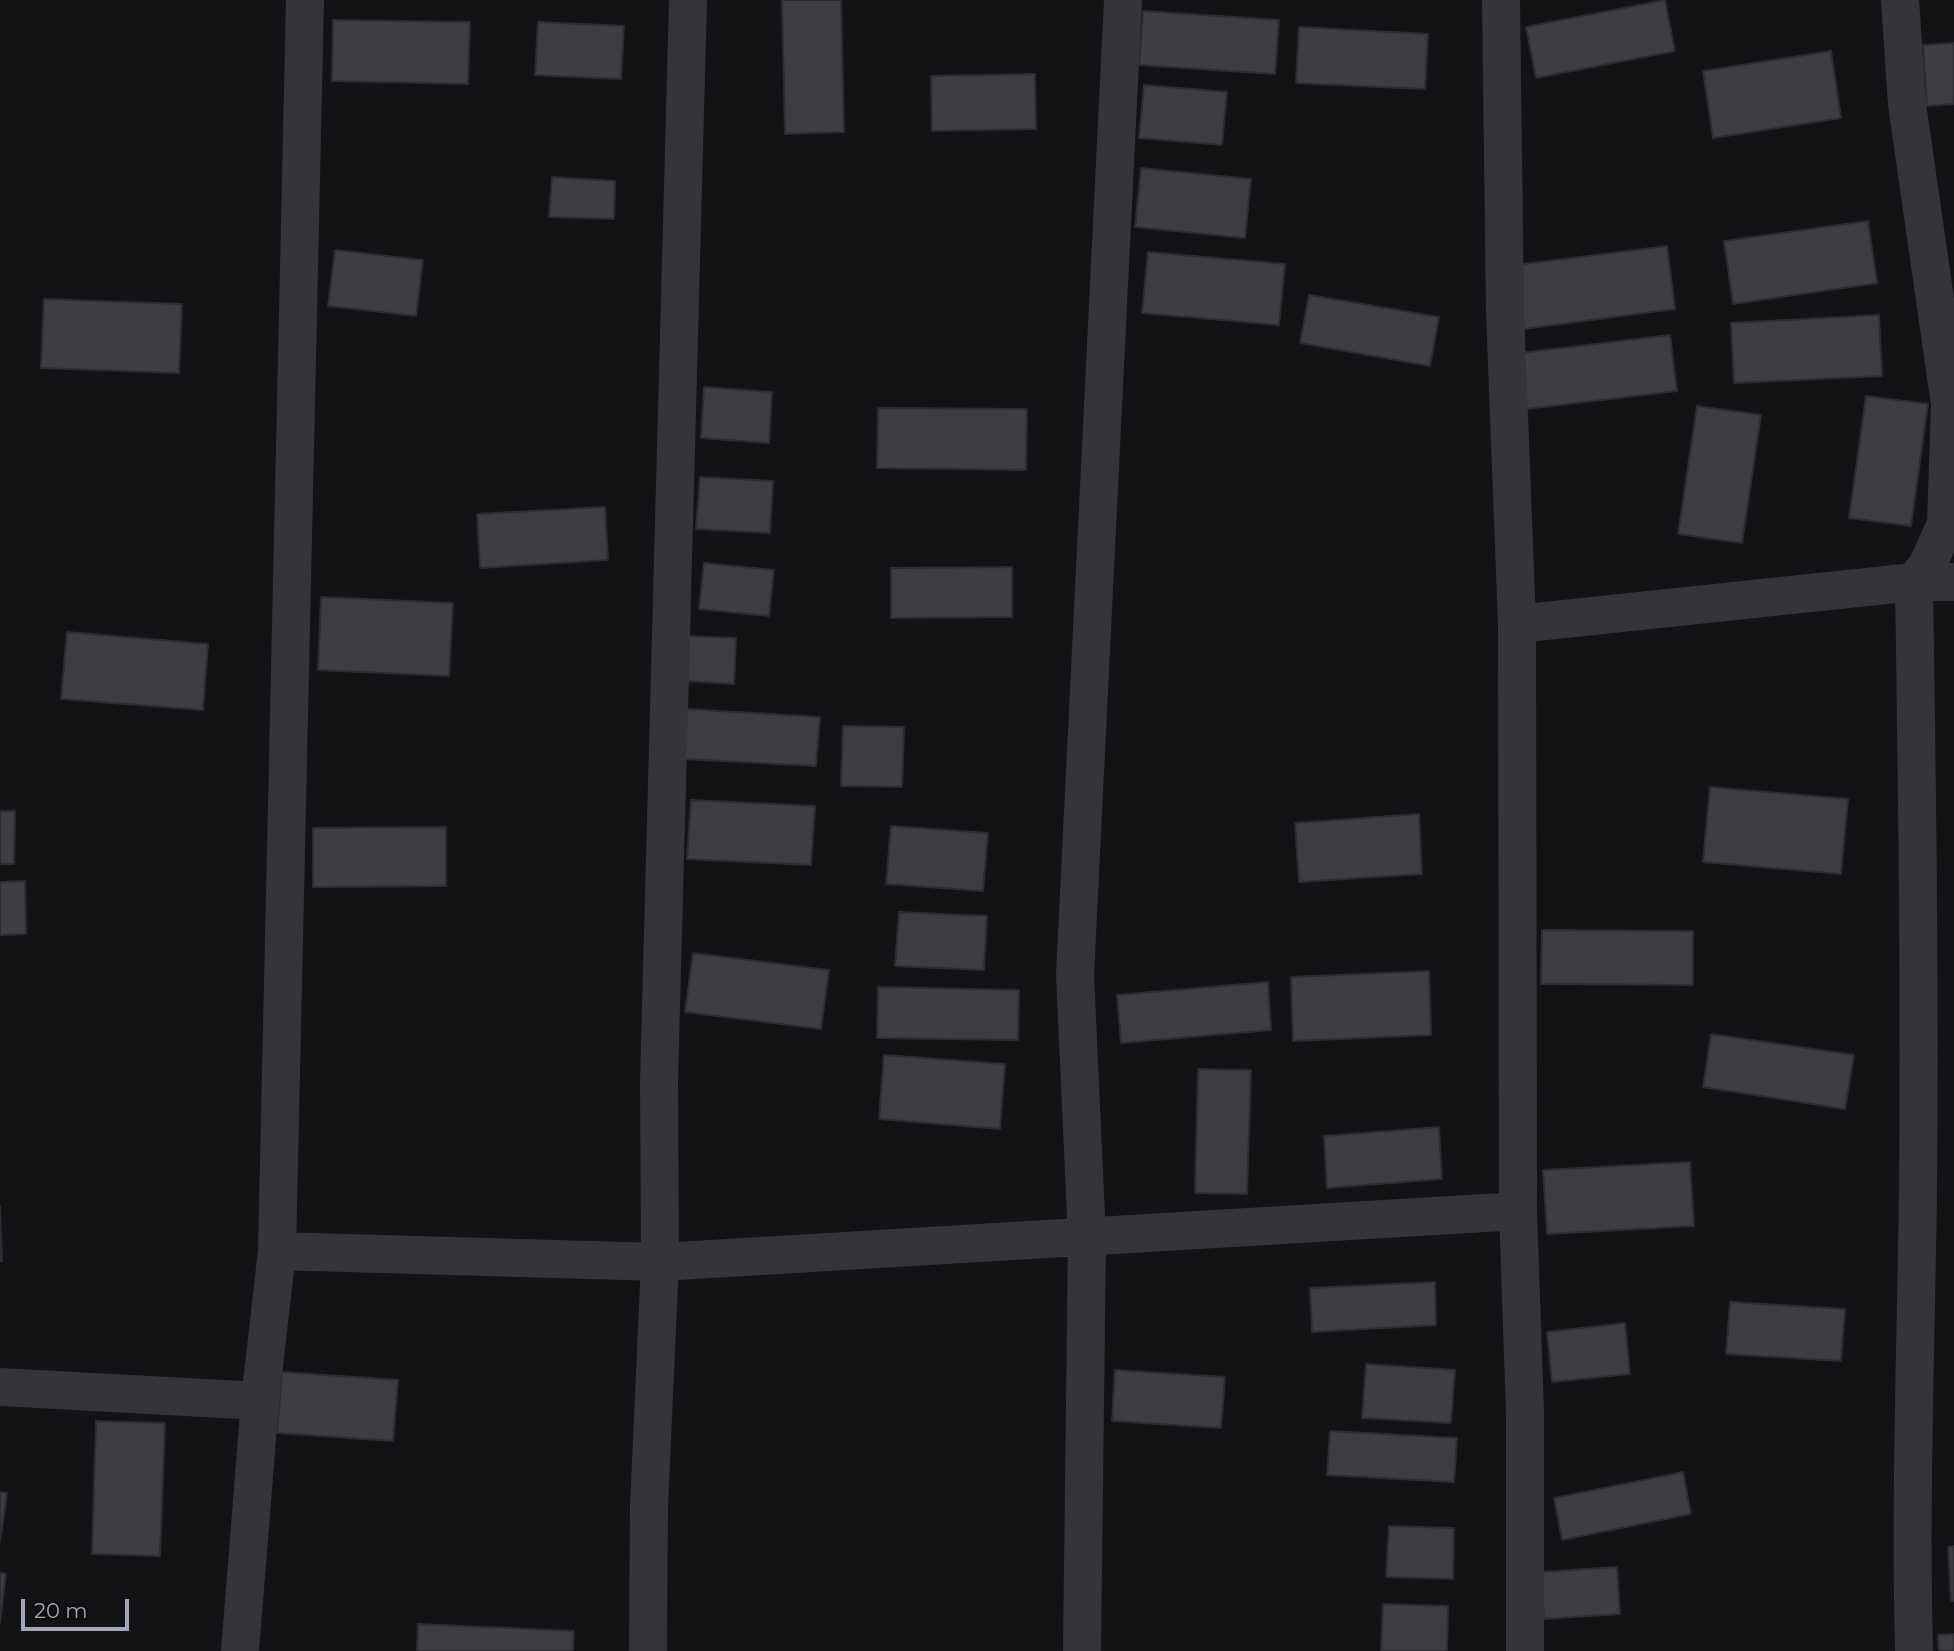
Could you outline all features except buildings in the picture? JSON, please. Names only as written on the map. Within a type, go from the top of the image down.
[{"type":"street","points":[[240,1651],[260,1401],[277,1251],[305,0]]},
{"type":"street","points":[[648,1651],[649,1506],[660,1262],[659,1082],[688,0]]},
{"type":"street","points":[[1082,1651],[1087,1238],[1075,975],[1123,0]]},
{"type":"street","points":[[1501,0],[1505,312],[1517,624],[1518,1210],[1525,1412],[1525,1651]]},
{"type":"street","points":[[1900,0],[1907,104],[1950,404],[1945,524],[1927,566],[1914,582],[1918,1029],[1918,1190],[1911,1543],[1914,1651]]},
{"type":"street","points":[[1517,624],[1914,582],[1954,582]]},
{"type":"street","points":[[277,1251],[660,1262],[1518,1210]]},
{"type":"street","points":[[0,1387],[260,1401]]}]
